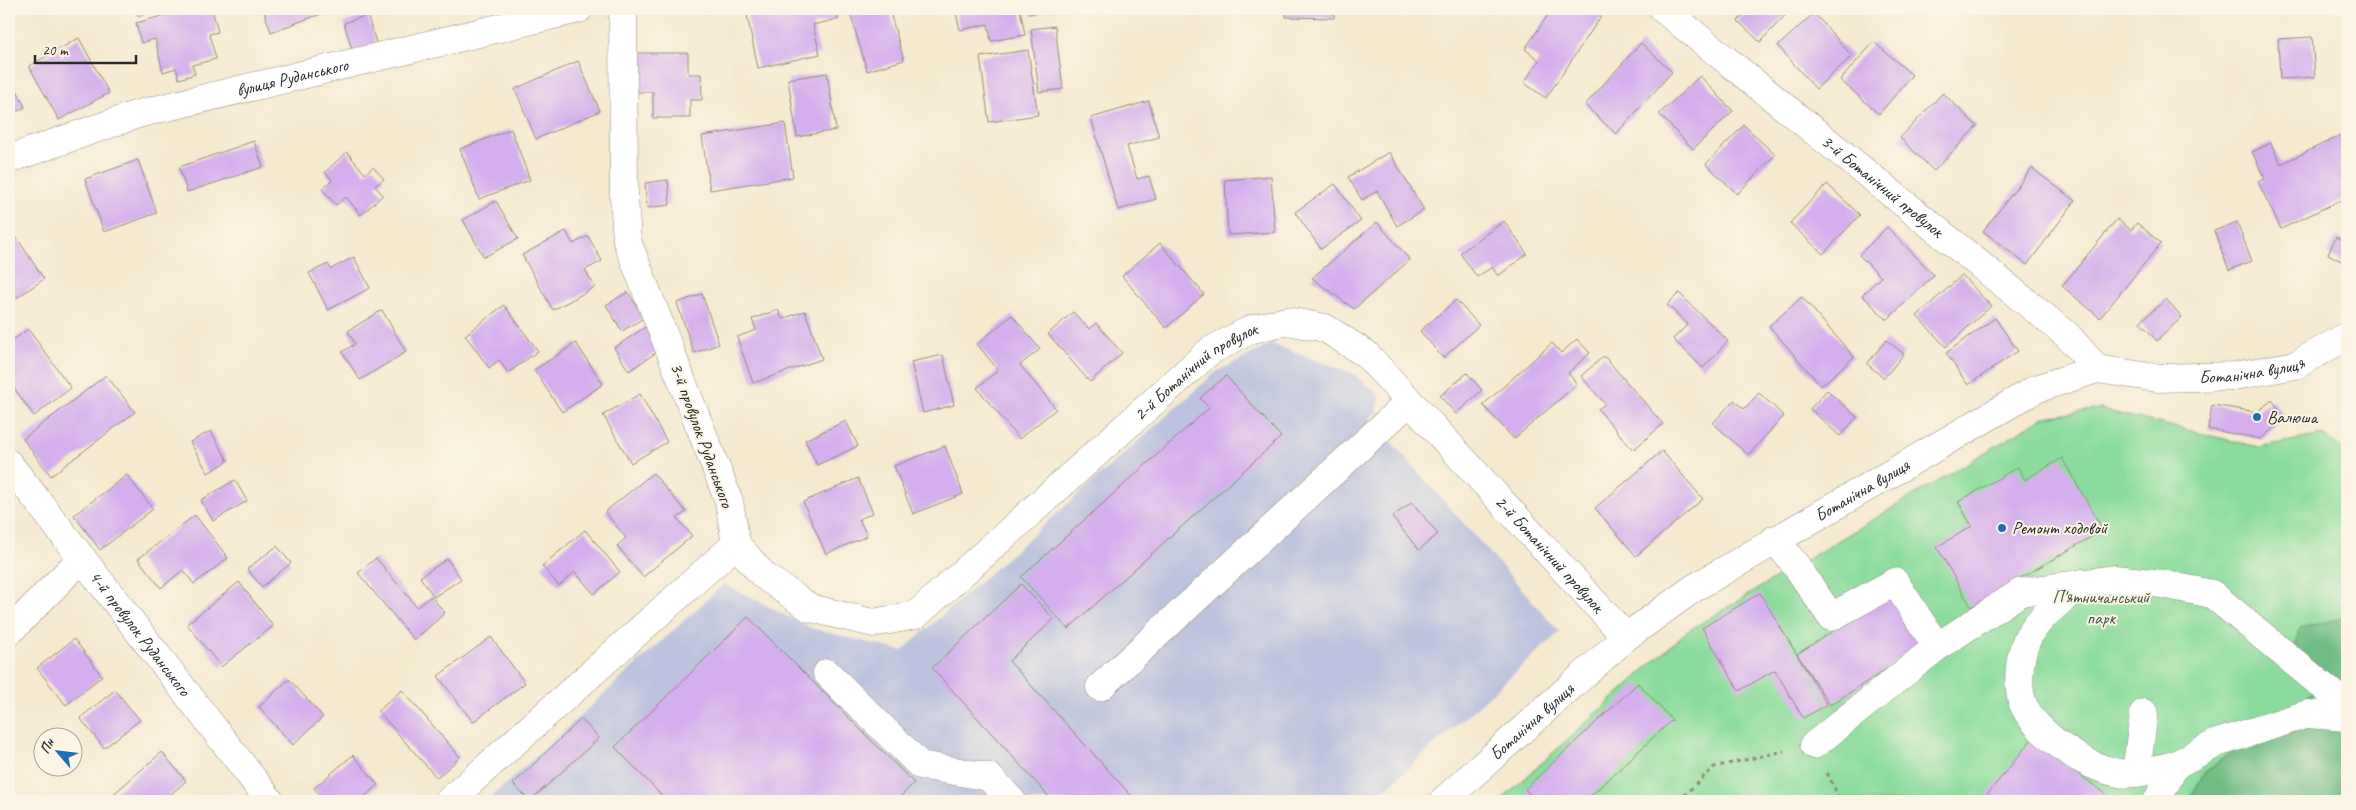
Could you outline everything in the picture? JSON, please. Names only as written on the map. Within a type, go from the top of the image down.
[{"type":"street","name":"вулиця Руданського","points":[[9,160],[138,114],[579,9]]},
{"type":"street","name":"3-й провулок Руданського","points":[[623,9],[624,197],[627,241],[729,501],[736,544]]},
{"type":"street","name":"3-й Ботанічний провулок","points":[[1663,9],[2068,335],[2098,369]]},
{"type":"street","name":"2-й Ботанічний провулок","points":[[736,544],[763,575],[810,608],[873,623],[916,615],[1210,351],[1252,329],[1286,321],[1325,328],[1366,354],[1626,637]]},
{"type":"street","name":"Ботанічна вулиця","points":[[1443,801],[1626,637],[1694,588],[1775,539],[2036,389],[2098,369],[2157,378],[2234,376],[2296,365],[2347,336]]},
{"type":"street","points":[[1100,687],[1409,402]]},
{"type":"street","name":"4-й провулок Руданського","points":[[9,464],[270,801]]},
{"type":"street","points":[[1775,539],[1797,567],[1831,617],[1895,582],[1938,647]]},
{"type":"street","points":[[449,801],[736,544]]},
{"type":"street","points":[[9,632],[82,558]]},
{"type":"street","points":[[1814,745],[1938,647],[2021,592],[2114,578],[2162,584],[2212,594],[2347,706]]},
{"type":"street","points":[[2082,583],[2044,615],[2024,646],[2020,678],[2023,703],[2045,733],[2066,750],[2092,766],[2121,774],[2175,765],[2218,743],[2308,714],[2347,717]]},
{"type":"street","points":[[827,673],[920,765],[989,776],[1012,801]]},
{"type":"street","points":[[2136,772],[2144,713]]},
{"type":"street","points":[[2157,801],[2175,765]]},
{"type":"path","points":[[1678,801],[1714,767],[1814,745]]},
{"type":"shaded area","points":[[1272,344],[1354,374],[1380,396],[1377,411],[1370,418],[1560,632],[1372,801],[487,801],[724,584],[811,628],[902,651],[1216,372]]},
{"type":"green space","name":"П'ятничанський парк","points":[[2099,409],[2258,447],[2322,435],[2347,451],[2347,801],[1500,801],[1686,632],[2044,417]]},
{"type":"green space","points":[[2347,617],[2347,801],[2188,801],[2205,772],[2331,679],[2295,649],[2300,628]]},
{"type":"building","points":[[135,9],[154,9],[139,17]]},
{"type":"building","points":[[172,9],[212,9],[218,32],[209,34],[216,59],[192,65],[195,74],[179,79],[176,68],[163,72],[155,39],[141,43],[136,23],[173,13]]},
{"type":"building","points":[[263,9],[335,9],[271,32]]},
{"type":"building","points":[[775,9],[836,9],[838,19],[813,25],[820,54],[758,68],[747,15]]},
{"type":"building","points":[[849,9],[889,9],[904,60],[867,71]]},
{"type":"building","points":[[955,9],[1020,9],[1025,35],[991,41],[988,24],[960,30]]},
{"type":"building","points":[[1028,9],[1055,9],[1055,10],[1029,14]]},
{"type":"building","points":[[1286,9],[1334,9],[1334,18],[1286,17]]},
{"type":"building","points":[[1552,9],[1606,9],[1546,98],[1524,83],[1539,60],[1525,49]]},
{"type":"building","points":[[1749,9],[1791,9],[1760,42],[1738,21]]},
{"type":"building","points":[[1814,13],[1852,56],[1816,89],[1778,46]]},
{"type":"building","points":[[367,15],[377,45],[353,53],[344,23]]},
{"type":"building","points":[[1055,26],[1063,89],[1039,92],[1031,29]]},
{"type":"building","points":[[2312,37],[2315,77],[2280,79],[2278,39]]},
{"type":"building","points":[[79,38],[109,93],[59,120],[29,66]]},
{"type":"building","points":[[1874,42],[1912,75],[1879,114],[1840,80]]},
{"type":"building","points":[[1641,43],[1672,72],[1616,134],[1585,105]]},
{"type":"building","points":[[1028,50],[1038,115],[989,122],[980,57]]},
{"type":"building","points":[[637,53],[688,53],[688,74],[701,74],[702,100],[690,100],[690,118],[653,118],[653,92],[637,92]]},
{"type":"building","points":[[578,61],[600,111],[536,139],[515,89]]},
{"type":"building","points":[[827,73],[836,130],[797,137],[788,79]]},
{"type":"building","points":[[9,74],[25,107],[9,116]]},
{"type":"building","points":[[1700,76],[1733,111],[1693,149],[1659,114]]},
{"type":"building","points":[[1943,93],[1977,126],[1934,171],[1900,138]]},
{"type":"building","points":[[1149,101],[1159,137],[1127,146],[1137,179],[1149,176],[1156,199],[1118,210],[1091,118]]},
{"type":"building","points":[[785,123],[793,177],[710,190],[702,136]]},
{"type":"building","points":[[1744,125],[1775,155],[1737,194],[1706,164]]},
{"type":"building","points":[[511,129],[530,180],[479,199],[460,149]]},
{"type":"building","points":[[2341,135],[2347,148],[2347,197],[2281,229],[2258,182],[2265,179],[2252,152],[2271,143],[2281,164]]},
{"type":"building","points":[[254,141],[263,167],[187,192],[179,167]]},
{"type":"building","points":[[347,152],[365,174],[373,167],[384,179],[375,186],[383,195],[361,215],[346,197],[336,205],[322,189],[332,180],[325,172]]},
{"type":"building","points":[[1389,152],[1424,210],[1397,226],[1377,191],[1362,200],[1348,177]]},
{"type":"building","points":[[138,160],[157,213],[104,232],[85,179]]},
{"type":"building","points":[[2032,168],[2075,201],[2027,265],[1983,231]]},
{"type":"building","points":[[1271,176],[1275,232],[1228,235],[1225,180]]},
{"type":"building","points":[[668,180],[670,205],[647,208],[645,183]]},
{"type":"building","points":[[1335,184],[1361,221],[1321,249],[1295,212]]},
{"type":"building","points":[[1827,184],[1860,215],[1823,254],[1790,223]]},
{"type":"building","points":[[496,201],[518,239],[484,257],[463,220]]},
{"type":"building","points":[[2117,219],[2131,230],[2137,223],[2161,243],[2100,318],[2062,286]]},
{"type":"building","points":[[1504,221],[1527,254],[1498,276],[1492,267],[1477,277],[1460,253]]},
{"type":"building","points":[[1377,222],[1410,260],[1354,309],[1312,278]]},
{"type":"building","points":[[2237,222],[2252,261],[2229,270],[2214,231]]},
{"type":"building","points":[[1887,227],[1934,275],[1887,320],[1862,295],[1881,277],[1859,255]]},
{"type":"building","points":[[566,231],[573,244],[588,236],[602,261],[585,270],[595,287],[553,310],[522,255]]},
{"type":"building","points":[[2336,237],[2347,243],[2347,264],[2328,254]]},
{"type":"building","points":[[17,238],[44,279],[9,303],[9,243]]},
{"type":"building","points":[[1160,243],[1204,294],[1166,328],[1122,276]]},
{"type":"building","points":[[354,257],[370,288],[328,310],[309,273],[328,264],[331,269]]},
{"type":"building","points":[[1962,275],[1991,306],[1946,347],[1917,316]]},
{"type":"building","points":[[628,292],[644,318],[622,331],[606,305]]},
{"type":"building","points":[[1679,293],[1728,341],[1703,368],[1673,339],[1688,324],[1667,305]]},
{"type":"building","points":[[702,294],[719,344],[694,353],[677,303]]},
{"type":"building","points":[[1802,297],[1854,357],[1821,386],[1769,326]]},
{"type":"building","points":[[2166,299],[2182,317],[2157,341],[2140,322]]},
{"type":"building","points":[[1456,300],[1479,325],[1443,358],[1420,331]]},
{"type":"building","points":[[504,305],[538,351],[508,373],[499,360],[489,368],[465,335]]},
{"type":"building","points":[[382,310],[406,352],[360,380],[342,352],[355,344],[348,331]]},
{"type":"building","points":[[778,310],[782,319],[805,311],[822,359],[753,383],[737,337],[756,330],[752,319]]},
{"type":"building","points":[[1073,312],[1089,329],[1096,323],[1122,353],[1090,382],[1048,334]]},
{"type":"building","points":[[1012,315],[1040,349],[1020,365],[1056,409],[1019,439],[977,388],[998,370],[977,344]]},
{"type":"building","points":[[1995,318],[2018,351],[1968,385],[1946,353]]},
{"type":"building","points":[[645,327],[660,350],[629,371],[614,348]]},
{"type":"building","points":[[28,329],[71,388],[34,416],[9,381],[9,371],[13,368],[9,363],[9,343]]},
{"type":"building","points":[[1577,339],[1590,353],[1568,373],[1577,384],[1514,439],[1483,405],[1552,343],[1561,353]]},
{"type":"building","points":[[1886,340],[1904,354],[1884,378],[1867,364]]},
{"type":"building","points":[[576,343],[603,384],[562,412],[534,370]]},
{"type":"building","points":[[943,355],[954,405],[923,413],[911,362]]},
{"type":"building","points":[[1604,356],[1663,424],[1633,450],[1598,409],[1605,404],[1581,376]]},
{"type":"building","points":[[1467,373],[1482,390],[1456,414],[1440,396]]},
{"type":"building","points":[[106,375],[135,412],[51,476],[23,439]]},
{"type":"building","points":[[1226,376],[1281,437],[1068,629],[1021,577],[1209,408],[1200,398]]},
{"type":"building","points":[[1827,390],[1857,417],[1840,436],[1810,409]]},
{"type":"building","points":[[1759,393],[1784,416],[1748,455],[1713,423],[1734,400],[1744,409]]},
{"type":"building","points":[[640,394],[667,442],[631,463],[603,415]]},
{"type":"building","points":[[2272,400],[2285,418],[2261,439],[2208,429],[2212,405],[2257,412]]},
{"type":"building","points":[[846,421],[858,446],[817,465],[805,440]]},
{"type":"building","points":[[211,431],[228,461],[208,473],[190,442]]},
{"type":"building","points":[[945,446],[963,494],[913,514],[894,466]]},
{"type":"building","points":[[1662,451],[1703,499],[1636,556],[1595,508]]},
{"type":"building","points":[[2062,458],[2103,530],[1971,607],[1937,547],[1972,526],[1958,502],[2018,467],[2025,480]]},
{"type":"building","points":[[653,473],[686,512],[677,518],[692,536],[643,577],[617,546],[626,538],[605,512]]},
{"type":"building","points":[[127,475],[153,509],[100,550],[74,515]]},
{"type":"building","points":[[858,478],[873,513],[859,519],[867,536],[826,554],[803,502]]},
{"type":"building","points":[[235,480],[247,501],[213,521],[201,500]]},
{"type":"building","points":[[1412,502],[1438,534],[1419,550],[1392,517]]},
{"type":"building","points":[[195,515],[228,558],[194,584],[183,570],[161,588],[138,559]]},
{"type":"building","points":[[585,530],[620,572],[594,594],[575,572],[559,586],[542,566]]},
{"type":"building","points":[[277,546],[291,563],[262,587],[247,569]]},
{"type":"building","points":[[376,558],[417,607],[431,596],[445,613],[414,640],[358,573]]},
{"type":"building","points":[[447,559],[461,579],[434,597],[420,577]]},
{"type":"building","points":[[239,582],[273,626],[221,667],[187,624]]},
{"type":"building","points":[[1021,584],[1054,619],[1009,661],[1136,801],[1053,801],[932,668]]},
{"type":"building","points":[[1760,593],[1827,705],[1803,718],[1775,670],[1739,691],[1702,628]]},
{"type":"building","points":[[1890,595],[1923,646],[1830,705],[1797,654]]},
{"type":"building","points":[[748,617],[914,783],[896,801],[667,801],[615,747]]},
{"type":"building","points":[[491,637],[525,683],[473,722],[438,676]]},
{"type":"building","points":[[74,639],[102,676],[66,705],[37,668]]},
{"type":"building","points":[[289,679],[323,717],[293,745],[259,707]]},
{"type":"building","points":[[1638,683],[1672,720],[1585,801],[1536,801],[1525,789]]},
{"type":"building","points":[[115,690],[140,720],[104,748],[80,718]]},
{"type":"building","points":[[402,690],[460,757],[437,778],[378,711]]},
{"type":"building","points":[[581,719],[599,738],[530,801],[513,784]]},
{"type":"building","points":[[2032,739],[2115,801],[1982,801]]},
{"type":"building","points":[[162,752],[186,781],[163,801],[113,801],[110,797]]},
{"type":"building","points":[[353,755],[378,785],[359,801],[325,801],[314,788]]},
{"type":"place","name":"Валюша","points":[[2257,417]]},
{"type":"place","name":"Ремонт ходовой","points":[[2002,528]]}]
